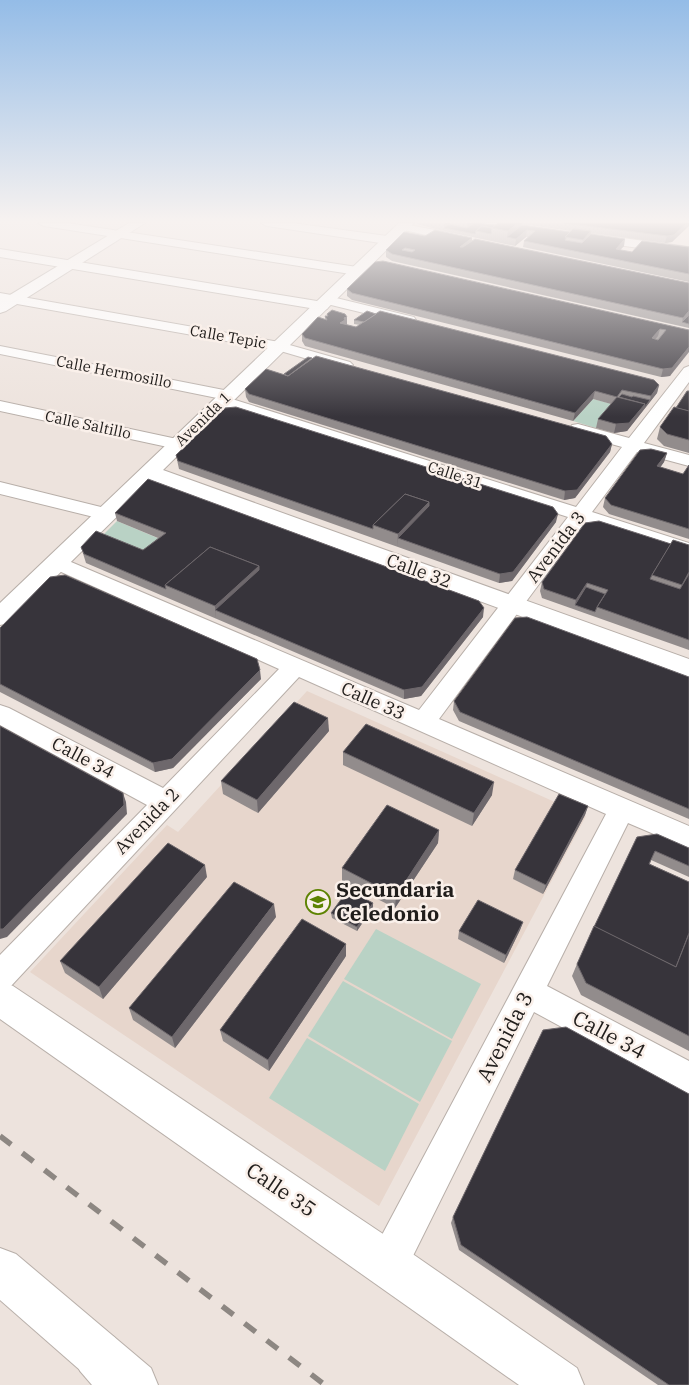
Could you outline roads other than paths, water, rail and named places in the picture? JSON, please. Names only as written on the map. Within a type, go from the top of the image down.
[{"type":"street","points":[[0,308],[7,298],[26,288]]},
{"type":"street","points":[[225,288],[325,303],[425,324]]},
{"type":"street","name":"Avenida 1","points":[[0,617],[57,564],[148,472],[340,288]]},
{"type":"street","name":"Calle Tepic","points":[[7,298],[279,346],[365,370]]},
{"type":"street","name":"Calle Hermosillo","points":[[0,350],[225,398]]},
{"type":"street","name":"Avenida 3","points":[[423,723],[633,445],[682,390],[689,371]]},
{"type":"street","points":[[656,383],[682,390]]},
{"type":"street","name":"Calle 31","points":[[225,398],[689,549]]},
{"type":"street","name":"Calle Saltillo","points":[[0,406],[177,444]]},
{"type":"street","points":[[566,426],[689,460]]},
{"type":"street","name":"Calle 32","points":[[148,472],[689,669]]},
{"type":"street","points":[[0,488],[106,514]]},
{"type":"street","name":"Calle 33","points":[[57,564],[689,838]]},
{"type":"street","name":"Avenida 2","points":[[0,976],[295,667]]},
{"type":"street","name":"Calle 34","points":[[0,714],[165,802]]},
{"type":"street","name":"Avenida 3","points":[[388,1264],[622,809]]},
{"type":"street","name":"Calle 34","points":[[528,992],[689,1079]]},
{"type":"street","name":"Calle 35","points":[[0,998],[388,1264],[560,1385]]},
{"type":"street","points":[[0,1270],[110,1369],[134,1385]]},
{"type":"railway","points":[[0,1136],[325,1385]]},
{"type":"place","name":"Secundaria Celedonio","points":[[318,902]]}]
